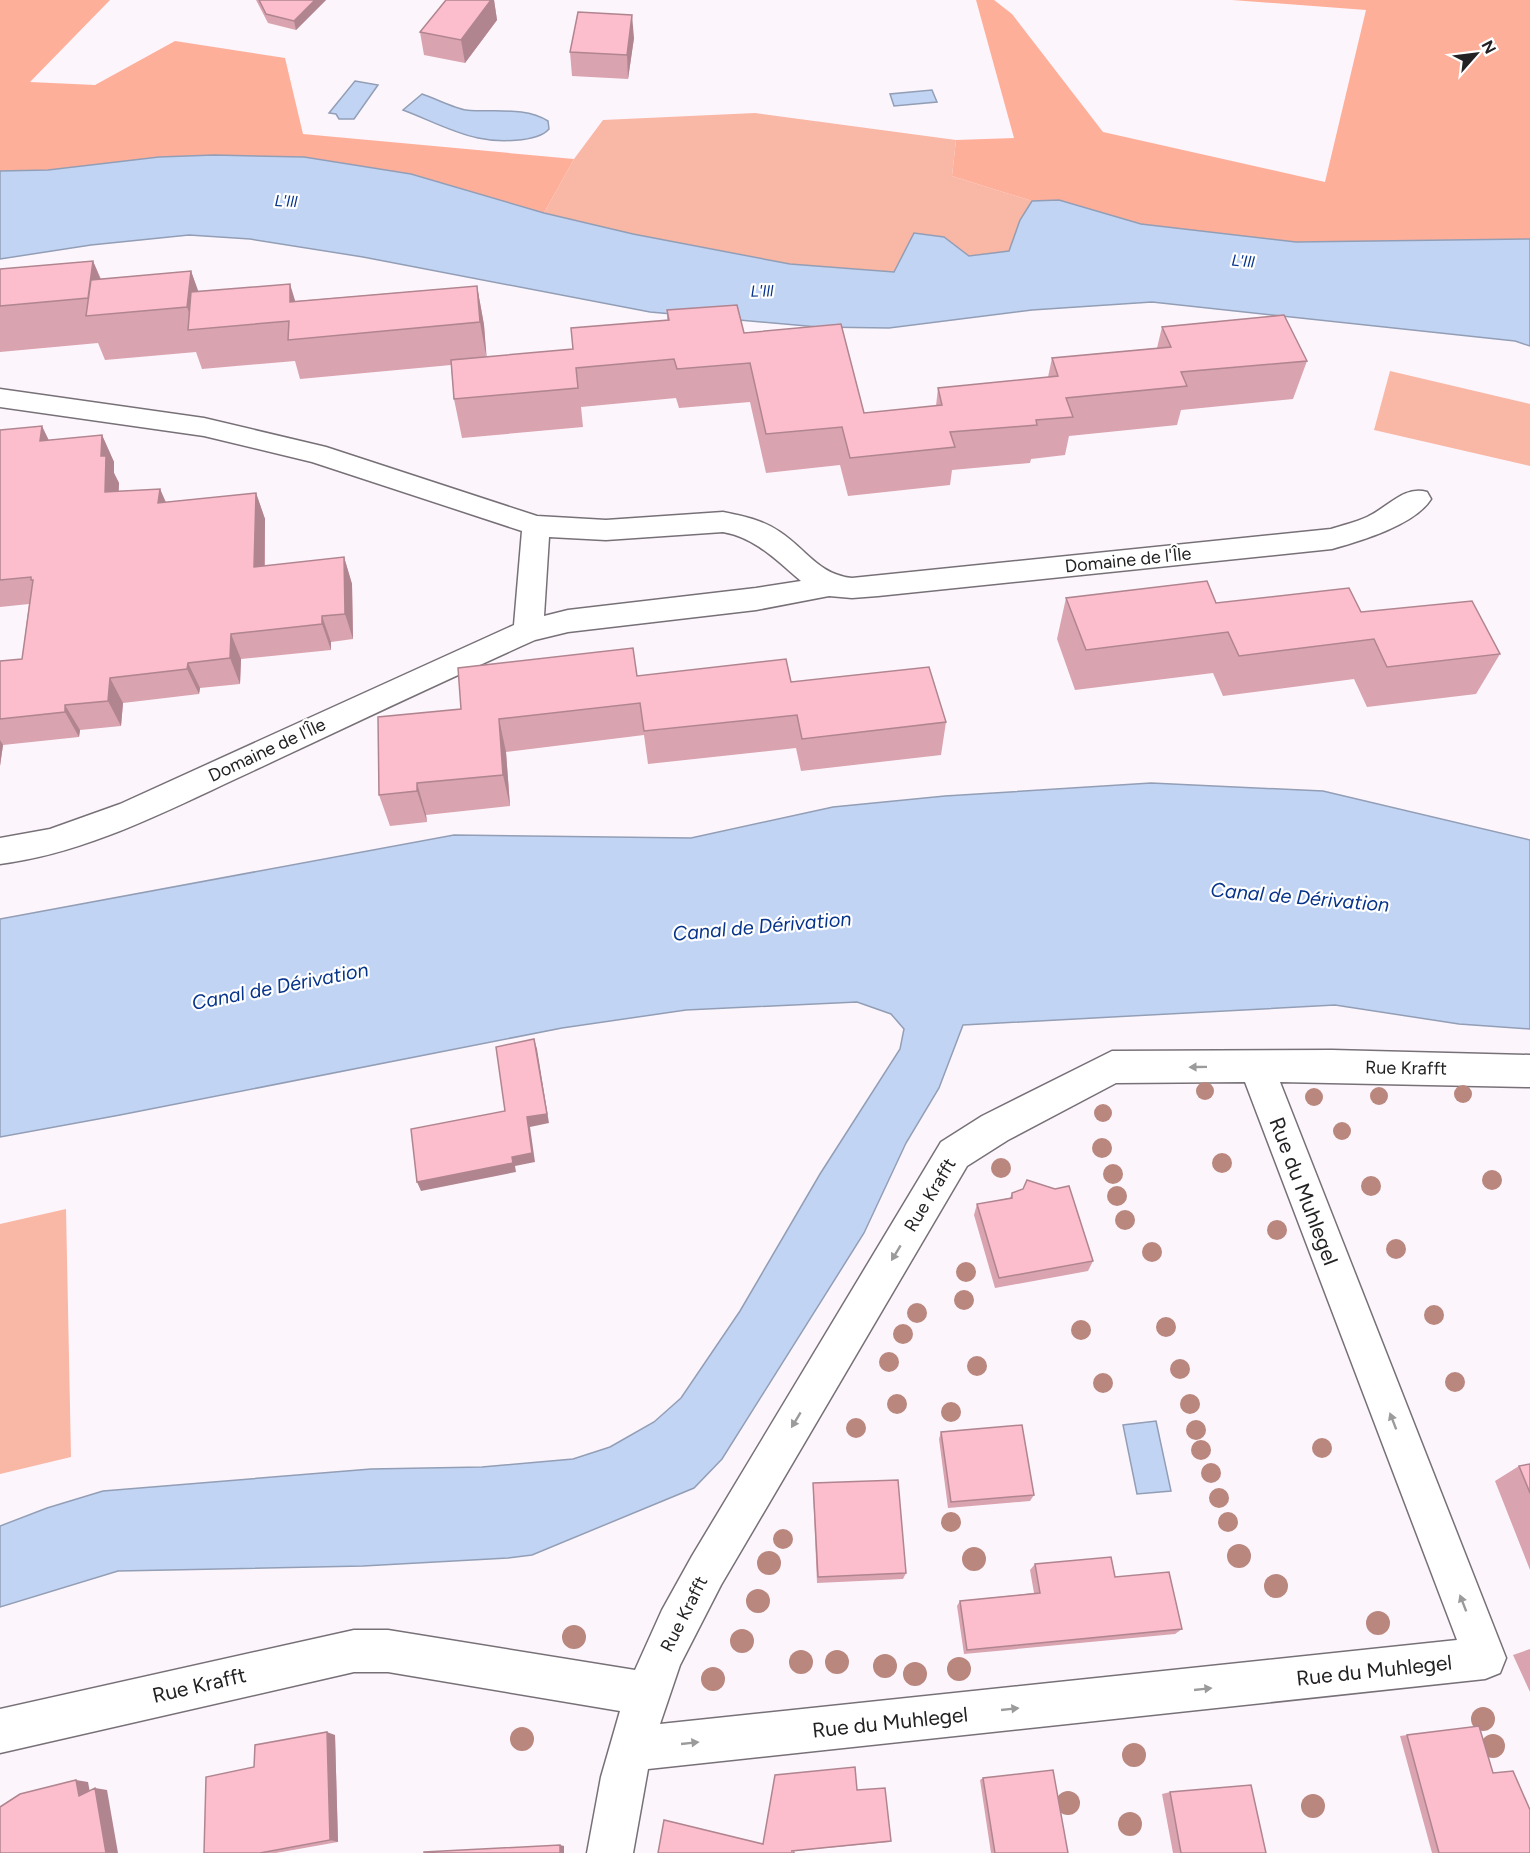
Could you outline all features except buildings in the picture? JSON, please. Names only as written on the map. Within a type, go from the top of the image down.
[{"type":"street","name":"Domaine de l'Île","points":[[0,398],[204,427],[258,439],[317,454],[536,526],[567,530],[610,531],[723,522],[740,524],[759,530],[777,543],[807,573],[829,586]]},
{"type":"street","name":"Domaine de l'Île","points":[[0,851],[44,843],[131,813],[528,631],[568,621],[756,599],[829,586],[852,588],[890,585],[1332,539],[1377,524],[1417,499]]},
{"type":"street","points":[[528,631],[536,526]]},
{"type":"street","name":"Rue Krafft","points":[[610,1853],[614,1821],[632,1749],[647,1694],[664,1652],[707,1568],[954,1154],[995,1128],[1112,1067],[1256,1066],[1530,1071]]},
{"type":"street","name":"Rue du Muhlegel","points":[[632,1749],[1485,1658],[1256,1066]]},
{"type":"street","name":"Rue Krafft","points":[[0,1731],[354,1651],[388,1651],[647,1694]]},
{"type":"shaded area","points":[[0,0],[110,0],[30,82],[95,85],[175,41],[285,58],[303,134],[574,159],[544,213],[412,174],[304,157],[214,155],[160,157],[48,170],[0,171]]},
{"type":"shaded area","points":[[976,0],[994,0],[1012,14],[1103,132],[1325,182],[1366,10],[1232,0],[1530,0],[1530,239],[1296,242],[1141,224],[1059,200],[1032,201],[952,176],[956,140],[1014,138]]},
{"type":"shaded area","points":[[755,113],[956,140],[952,176],[1032,201],[1020,220],[1009,251],[969,256],[944,237],[895,272],[790,264],[633,234],[544,213],[574,159],[603,120]]},
{"type":"shaded area","points":[[1390,371],[1530,404],[1530,466],[1374,430]]},
{"type":"shaded area","points":[[66,1209],[71,1457],[0,1474],[0,1224]]},
{"type":"water","points":[[355,81],[378,85],[354,119],[339,119],[336,114],[329,113]]},
{"type":"water","points":[[932,90],[937,102],[894,106],[890,94]]},
{"type":"water","points":[[422,94],[466,110],[529,113],[548,121],[549,129],[535,137],[516,140],[469,136],[403,110]]},
{"type":"water","name":"L'Ill","points":[[214,155],[304,157],[411,174],[544,213],[633,234],[790,264],[894,272],[914,233],[944,237],[969,256],[1009,251],[1020,220],[1032,201],[1059,200],[1141,224],[1296,242],[1530,239],[1530,346],[1515,341],[1152,302],[1032,310],[889,328],[818,327],[650,312],[363,257],[250,239],[189,235],[91,245],[0,259],[0,171],[48,170],[159,157]]},
{"type":"water","name":"Canal de Dérivation","points":[[1151,783],[1323,791],[1530,840],[1530,1029],[1459,1024],[1335,1005],[963,1025],[939,1088],[906,1143],[864,1233],[722,1459],[694,1488],[532,1555],[363,1566],[118,1571],[0,1607],[0,1526],[47,1508],[103,1491],[371,1469],[482,1467],[573,1459],[610,1447],[654,1422],[681,1398],[740,1311],[820,1174],[900,1049],[904,1029],[891,1014],[857,1002],[686,1010],[562,1028],[0,1137],[0,919],[454,835],[691,838],[833,807],[945,796]]},
{"type":"water","points":[[1156,1421],[1171,1491],[1137,1494],[1123,1425]]}]
